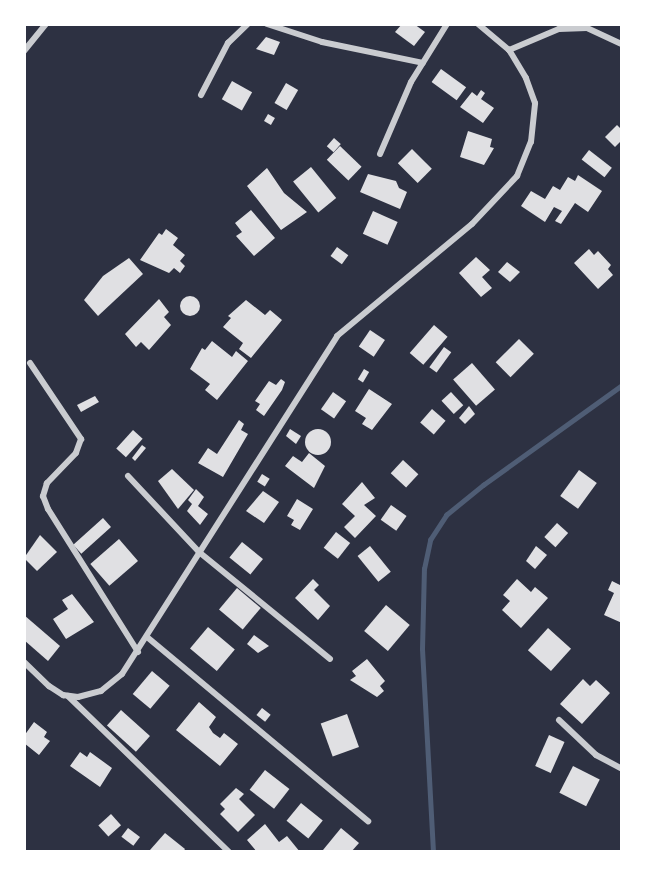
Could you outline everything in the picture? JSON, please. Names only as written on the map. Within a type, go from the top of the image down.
[{"type":"street","points":[[24,51],[46,24]]},
{"type":"street","points":[[201,95],[228,44],[248,24]]},
{"type":"street","points":[[267,24],[322,42],[423,63]]},
{"type":"street","points":[[380,154],[423,63],[447,24]]},
{"type":"street","points":[[68,696],[78,697],[101,691],[122,674],[337,336],[472,224],[517,176],[531,142],[535,103],[526,78],[509,50],[478,24]]},
{"type":"street","points":[[509,50],[559,29],[587,28],[622,44]]},
{"type":"street","points":[[30,363],[81,439],[76,453],[47,483],[45,503],[138,652]]},
{"type":"street","points":[[128,477],[198,552],[330,659]]},
{"type":"street","points":[[147,637],[368,821]]},
{"type":"street","points":[[24,662],[49,686],[68,696],[229,852]]},
{"type":"street","points":[[559,720],[596,755],[622,769]]},
{"type":"building","points":[[402,24],[414,24],[425,32],[414,46],[395,32]]},
{"type":"building","points":[[266,37],[280,42],[274,55],[256,49]]},
{"type":"building","points":[[441,69],[466,87],[457,100],[432,82]]},
{"type":"building","points":[[232,81],[252,92],[242,111],[222,99]]},
{"type":"building","points":[[286,83],[298,90],[287,110],[274,103]]},
{"type":"building","points":[[481,90],[485,93],[481,99],[494,108],[483,123],[460,107],[472,92],[477,96]]},
{"type":"building","points":[[268,114],[275,118],[271,125],[264,121]]},
{"type":"building","points":[[617,125],[622,130],[622,140],[615,147],[605,137]]},
{"type":"building","points":[[468,131],[492,139],[490,147],[494,148],[484,165],[460,157]]},
{"type":"building","points":[[334,138],[341,144],[334,152],[327,146]]},
{"type":"building","points":[[340,146],[362,167],[348,181],[327,160]]},
{"type":"building","points":[[412,149],[432,169],[418,183],[398,163]]},
{"type":"building","points":[[589,150],[612,168],[604,177],[582,159]]},
{"type":"building","points":[[311,167],[336,198],[318,213],[293,181]]},
{"type":"building","points":[[267,168],[284,193],[307,212],[281,230],[247,186]]},
{"type":"building","points":[[368,174],[396,181],[399,188],[407,192],[400,209],[360,192]]},
{"type":"building","points":[[578,175],[602,191],[588,212],[575,203],[561,224],[555,221],[562,211],[554,207],[545,222],[521,206],[531,191],[545,199],[553,186],[560,190],[568,177],[575,181]]},
{"type":"building","points":[[251,210],[275,238],[254,256],[236,236],[242,232],[235,223]]},
{"type":"building","points":[[373,211],[398,222],[387,245],[363,234]]},
{"type":"building","points":[[166,229],[178,238],[173,245],[185,255],[180,261],[185,266],[180,273],[174,268],[169,273],[140,260],[159,233],[162,235]]},
{"type":"building","points":[[337,247],[348,255],[342,264],[331,256]]},
{"type":"building","points":[[589,249],[594,255],[598,251],[611,265],[608,269],[613,275],[598,289],[574,263]]},
{"type":"building","points":[[476,257],[490,270],[482,277],[492,288],[481,297],[459,273]]},
{"type":"building","points":[[129,258],[143,274],[98,316],[84,300],[103,276]]},
{"type":"building","points":[[507,262],[520,272],[510,282],[498,272]]},
{"type":"building","points":[[190,296],[197,299],[200,306],[197,313],[190,316],[183,313],[180,306],[183,299]]},
{"type":"building","points":[[159,299],[169,312],[164,317],[171,325],[149,350],[141,342],[136,347],[125,334]]},
{"type":"building","points":[[246,300],[265,315],[270,310],[282,320],[251,358],[239,349],[243,343],[223,327],[231,318],[228,316]]},
{"type":"building","points":[[434,325],[448,337],[423,365],[410,353]]},
{"type":"building","points":[[370,330],[385,340],[374,357],[359,347]]},
{"type":"building","points":[[519,339],[534,354],[511,377],[496,362]]},
{"type":"building","points":[[212,341],[232,357],[236,351],[248,361],[217,400],[205,390],[210,384],[190,369],[202,348],[205,350]]},
{"type":"building","points":[[444,347],[451,352],[437,373],[429,367]]},
{"type":"building","points":[[472,363],[495,389],[476,406],[453,379]]},
{"type":"building","points":[[364,369],[369,372],[363,382],[358,379]]},
{"type":"building","points":[[281,379],[285,382],[282,390],[264,416],[256,410],[260,404],[255,401],[269,381],[276,385]]},
{"type":"building","points":[[369,389],[392,404],[372,430],[362,424],[366,418],[355,411]]},
{"type":"building","points":[[333,392],[346,401],[334,418],[321,409]]},
{"type":"building","points":[[451,392],[463,405],[454,414],[441,401]]},
{"type":"building","points":[[95,396],[99,402],[81,412],[77,405]]},
{"type":"building","points":[[469,406],[475,414],[465,424],[459,418]]},
{"type":"building","points":[[432,409],[446,421],[434,434],[420,423]]},
{"type":"building","points":[[239,420],[244,424],[241,430],[248,434],[223,477],[198,463],[208,448],[217,454]]},
{"type":"building","points":[[290,429],[301,436],[296,444],[286,436]]},
{"type":"building","points":[[318,429],[327,433],[331,442],[327,451],[318,455],[309,451],[305,442],[309,433]]},
{"type":"building","points":[[133,430],[143,439],[126,457],[116,449]]},
{"type":"building","points":[[142,445],[146,448],[135,461],[132,458]]},
{"type":"building","points":[[309,453],[325,466],[314,488],[285,466],[293,456],[302,462]]},
{"type":"building","points":[[403,460],[418,474],[406,487],[391,473]]},
{"type":"building","points":[[172,469],[194,490],[178,509],[158,481]]},
{"type":"building","points":[[579,470],[597,483],[578,509],[560,496]]},
{"type":"building","points":[[262,474],[270,479],[265,486],[257,482]]},
{"type":"building","points":[[362,482],[375,498],[364,505],[376,516],[355,538],[344,527],[355,516],[342,504]]},
{"type":"building","points":[[196,489],[204,497],[198,506],[208,514],[200,525],[187,511],[192,504],[188,500]]},
{"type":"building","points":[[263,491],[279,502],[264,523],[246,511]]},
{"type":"building","points":[[297,499],[313,509],[300,530],[291,525],[294,520],[287,516]]},
{"type":"building","points":[[391,505],[407,516],[396,531],[381,520]]},
{"type":"building","points":[[103,518],[111,527],[81,554],[73,545]]},
{"type":"building","points":[[557,523],[568,533],[555,547],[544,537]]},
{"type":"building","points":[[336,532],[350,543],[338,559],[324,548]]},
{"type":"building","points":[[40,535],[57,552],[37,571],[24,558]]},
{"type":"building","points":[[119,539],[138,561],[109,586],[90,564]]},
{"type":"building","points":[[242,542],[263,559],[250,575],[229,558]]},
{"type":"building","points":[[370,546],[391,572],[378,582],[358,556]]},
{"type":"building","points":[[536,546],[547,555],[535,569],[526,561]]},
{"type":"building","points":[[313,579],[319,585],[314,590],[330,606],[318,620],[295,598]]},
{"type":"building","points":[[517,579],[531,592],[535,587],[548,598],[521,628],[502,610],[510,601],[503,595]]},
{"type":"building","points":[[612,581],[622,586],[622,623],[604,615],[614,593],[608,590]]},
{"type":"building","points":[[237,588],[261,608],[243,629],[219,609]]},
{"type":"building","points":[[72,594],[94,622],[66,639],[53,619],[68,609],[62,600]]},
{"type":"building","points":[[386,605],[410,625],[388,651],[364,631]]},
{"type":"building","points":[[24,615],[60,646],[48,661],[24,640]]},
{"type":"building","points":[[208,627],[235,649],[217,671],[190,648]]},
{"type":"building","points":[[548,628],[571,649],[551,671],[528,650]]},
{"type":"building","points":[[254,635],[269,646],[258,653],[247,644]]},
{"type":"building","points":[[367,659],[385,681],[380,686],[384,691],[377,697],[350,680],[356,676],[352,671]]},
{"type":"building","points":[[152,671],[170,686],[150,709],[133,694]]},
{"type":"building","points":[[583,679],[590,686],[596,680],[610,693],[582,724],[560,704]]},
{"type":"building","points":[[199,702],[216,717],[209,727],[213,733],[220,738],[224,733],[238,744],[220,766],[176,730]]},
{"type":"building","points":[[262,708],[271,715],[265,722],[256,715]]},
{"type":"building","points":[[121,710],[150,736],[136,752],[107,726]]},
{"type":"building","points":[[347,714],[359,747],[333,756],[321,724]]},
{"type":"building","points":[[34,722],[47,732],[44,737],[50,741],[39,755],[24,743],[24,736]]},
{"type":"building","points":[[549,735],[565,742],[551,773],[535,766]]},
{"type":"building","points":[[80,752],[87,757],[90,752],[112,768],[100,787],[70,766]]},
{"type":"building","points":[[573,766],[600,780],[586,806],[559,793]]},
{"type":"building","points":[[265,770],[289,789],[274,809],[250,790]]},
{"type":"building","points":[[236,788],[244,794],[239,799],[255,815],[238,832],[220,814],[225,809],[220,804]]},
{"type":"building","points":[[301,803],[323,821],[308,838],[287,821]]},
{"type":"building","points":[[111,814],[121,825],[108,837],[98,825]]},
{"type":"building","points":[[265,824],[279,842],[287,836],[300,852],[257,852],[247,840]]},
{"type":"building","points":[[128,828],[140,837],[133,846],[121,837]]},
{"type":"building","points":[[341,828],[359,843],[351,852],[325,852],[323,850]]},
{"type":"building","points":[[165,833],[185,849],[183,852],[150,850]]},
{"type":"waterway","points":[[433,852],[422,649],[424,569],[430,540],[446,515],[483,485],[622,385]]}]
